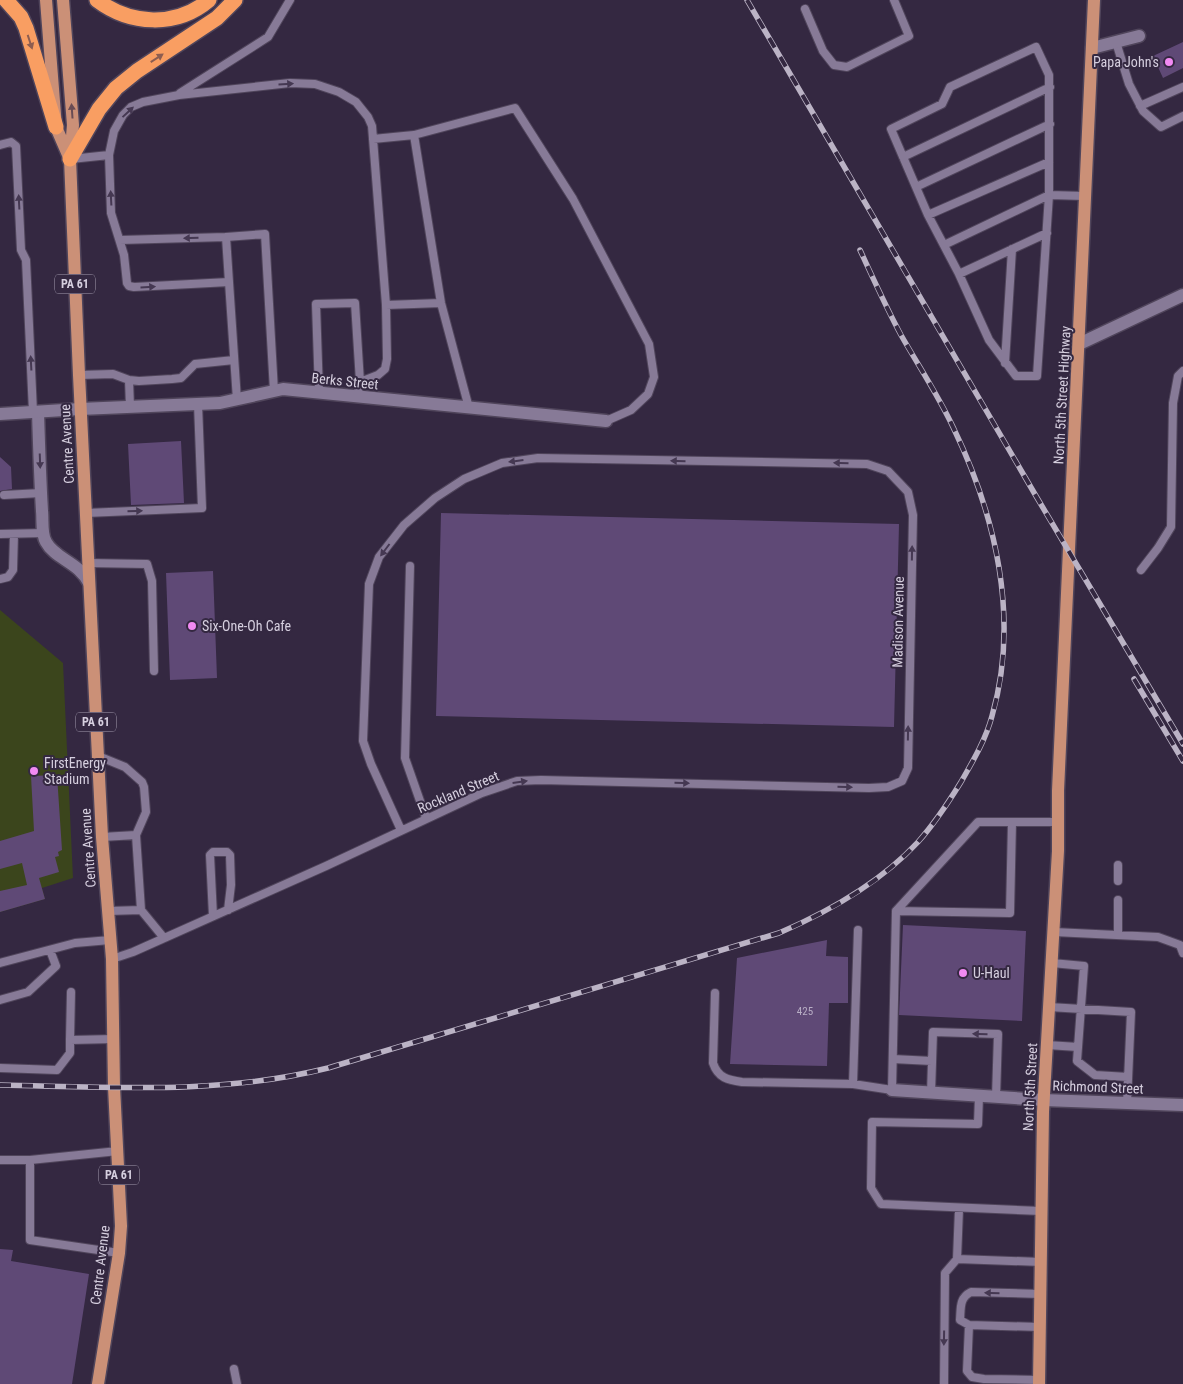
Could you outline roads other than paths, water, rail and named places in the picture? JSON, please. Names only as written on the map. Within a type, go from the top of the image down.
[{"type":"highway","points":[[6,0],[21,17],[26,28],[56,127]]},
{"type":"highway","points":[[97,0],[111,10],[126,16],[142,20],[159,20],[175,18],[191,12],[209,0]]},
{"type":"highway","points":[[70,159],[99,109],[116,88],[137,71],[217,18],[235,0]]},
{"type":"main road","name":"Centre Avenue","points":[[46,0],[56,127],[70,159]]},
{"type":"main road","name":"Centre Avenue","points":[[64,0],[73,126],[70,159],[78,375],[102,838],[112,959],[121,1226],[119,1253],[98,1384]]},
{"type":"main road","name":"North 5th Street Highway","points":[[1058,791],[1094,0]]},
{"type":"main road","name":"North 5th Street","points":[[1039,1382],[1043,1100],[1058,851],[1058,791]]},
{"type":"street","points":[[1092,48],[1139,36]]},
{"type":"street","points":[[1079,344],[1183,295]]},
{"type":"street","name":"Berks Street","points":[[0,414],[220,403],[283,390],[606,422]]},
{"type":"street","points":[[35,412],[45,541],[53,550],[79,568],[89,583]]},
{"type":"street","name":"Richmond Street","points":[[892,1090],[1043,1100],[1183,1105]]},
{"type":"lane","points":[[179,94],[268,37],[290,0]]},
{"type":"lane","points":[[805,9],[823,51],[834,65],[847,66],[909,36],[894,0]]},
{"type":"lane","points":[[1116,42],[1129,84],[1143,111],[1161,127],[1183,116]]},
{"type":"lane","points":[[1036,46],[1050,76],[1050,124],[1049,195],[1037,376],[1016,376],[989,340],[959,274],[928,215],[891,129],[942,104],[950,87],[1036,46]]},
{"type":"lane","points":[[229,282],[129,286],[127,283],[124,255],[111,213],[108,155],[114,131],[123,115],[131,107],[143,102],[179,94],[290,83],[315,84],[339,92],[356,102],[368,117],[372,126],[386,304],[387,359],[385,369],[378,375],[360,382]]},
{"type":"lane","points":[[903,157],[1050,87]]},
{"type":"lane","points":[[1140,106],[1183,87]]},
{"type":"lane","points":[[373,139],[414,135],[515,108],[572,199],[649,344],[654,377],[648,394],[631,410],[606,422]]},
{"type":"lane","points":[[916,187],[1050,124]]},
{"type":"lane","points":[[414,135],[441,303],[469,408]]},
{"type":"lane","points":[[0,145],[11,142],[16,146],[21,250],[26,260],[35,412]]},
{"type":"lane","points":[[70,159],[108,155]]},
{"type":"lane","points":[[928,215],[1050,162]]},
{"type":"lane","points":[[944,245],[1049,195],[1086,196]]},
{"type":"lane","points":[[959,274],[1047,233]]},
{"type":"lane","points":[[120,240],[265,234],[274,391]]},
{"type":"lane","points":[[226,237],[237,400]]},
{"type":"lane","points":[[1005,363],[1012,249]]},
{"type":"lane","points":[[319,393],[316,304],[355,303],[360,382],[356,397]]},
{"type":"lane","points":[[386,304],[441,303]]},
{"type":"lane","points":[[78,375],[113,374],[129,380],[180,378],[195,364],[234,360]]},
{"type":"lane","points":[[1141,570],[1171,527],[1173,403],[1178,376],[1183,371]]},
{"type":"lane","points":[[129,380],[130,407]]},
{"type":"lane","points":[[86,513],[202,508],[198,404]]},
{"type":"lane","name":"Madison Avenue","points":[[401,830],[371,764],[363,741],[369,584],[379,557],[404,525],[434,498],[464,479],[502,463],[538,458],[867,464],[888,471],[908,492],[913,515],[908,768],[902,780]]},
{"type":"lane","points":[[4,495],[41,492]]},
{"type":"lane","points":[[0,534],[44,533]]},
{"type":"lane","points":[[0,579],[8,577],[13,570],[14,534]]},
{"type":"lane","points":[[88,563],[147,564],[152,581],[154,671]]},
{"type":"lane","points":[[410,566],[405,758],[426,818]]},
{"type":"lane","points":[[98,756],[125,767],[142,782],[144,787],[146,812],[136,835],[141,910],[164,938]]},
{"type":"lane","name":"Rockland Street","points":[[112,959],[133,952],[228,910],[482,793],[517,781],[869,788],[888,787],[902,780]]},
{"type":"lane","points":[[715,993],[713,1063],[716,1070],[727,1080],[742,1082],[853,1084],[892,1090],[896,911],[978,822],[1058,822]]},
{"type":"lane","points":[[896,911],[1010,913],[1012,822]]},
{"type":"lane","points":[[102,838],[136,835]]},
{"type":"lane","points":[[213,916],[210,855],[213,852],[227,852],[230,855],[231,885],[228,910]]},
{"type":"lane","points":[[1118,865],[1118,881]]},
{"type":"lane","points":[[1118,900],[1118,934]]},
{"type":"lane","points":[[108,911],[141,910]]},
{"type":"lane","points":[[853,1084],[858,930]]},
{"type":"lane","points":[[1054,932],[1158,936],[1180,945],[1183,954]]},
{"type":"lane","points":[[0,963],[75,943],[110,940]]},
{"type":"lane","points":[[0,1000],[28,992],[56,966],[50,950]]},
{"type":"lane","points":[[1052,963],[1084,966],[1077,1061],[1095,1075],[1128,1077]]},
{"type":"lane","points":[[0,1068],[57,1070],[70,1053],[72,992]]},
{"type":"lane","points":[[1049,1007],[1130,1012],[1127,1103]]},
{"type":"lane","points":[[931,1093],[933,1032],[998,1034],[996,1097]]},
{"type":"lane","points":[[70,1040],[114,1039]]},
{"type":"lane","points":[[1047,1045],[1078,1047]]},
{"type":"lane","points":[[893,1059],[932,1061]]},
{"type":"lane","points":[[979,1096],[978,1124],[872,1122],[871,1188],[881,1204],[959,1209],[1041,1211]]},
{"type":"lane","points":[[0,1160],[30,1160],[118,1151]]},
{"type":"lane","points":[[30,1160],[30,1240],[119,1253]]},
{"type":"lane","points":[[944,1384],[945,1273],[957,1259],[959,1209]]},
{"type":"lane","points":[[957,1259],[1041,1262]]},
{"type":"lane","points":[[1040,1294],[972,1292],[964,1296],[961,1302],[960,1320],[968,1325],[1040,1327]]},
{"type":"lane","points":[[968,1325],[967,1371],[972,1377],[1039,1382]]},
{"type":"lane","points":[[234,1369],[237,1384]]},
{"type":"railway","points":[[747,0],[1183,744]]},
{"type":"railway","points":[[0,1085],[124,1088],[206,1086],[288,1077],[328,1068],[779,933],[853,895],[903,857],[936,820],[961,782],[986,733],[992,716],[1000,679],[1004,642],[1003,605],[999,568],[992,532],[968,461],[941,403],[895,324],[860,250]]},
{"type":"railway","points":[[1134,679],[1183,761]]},
{"type":"place","name":"Papa John's","points":[[1169,62]]},
{"type":"place","name":"Six-One-Oh Cafe","points":[[192,626]]},
{"type":"place","name":"FirstEnergy Stadium","points":[[34,771]]},
{"type":"place","name":"U-Haul","points":[[963,973]]}]
